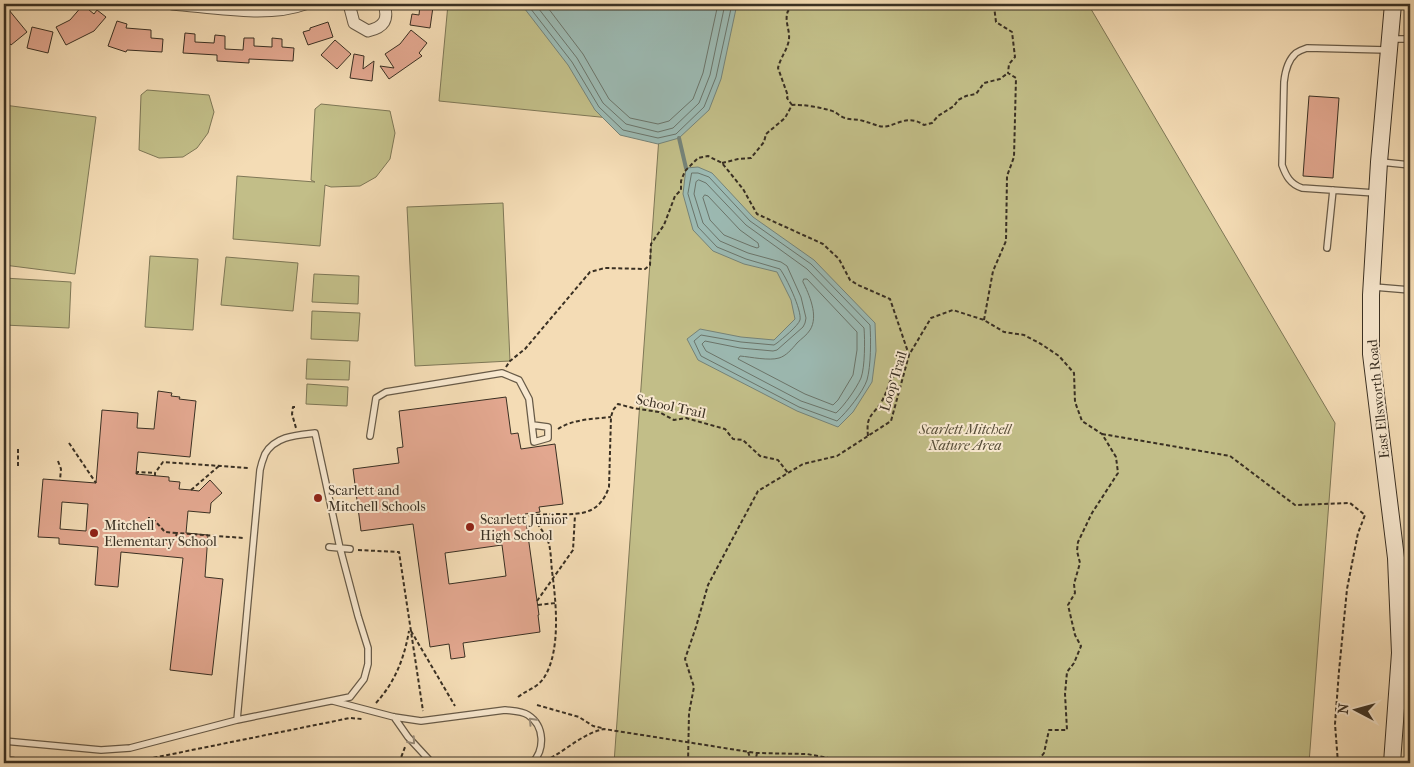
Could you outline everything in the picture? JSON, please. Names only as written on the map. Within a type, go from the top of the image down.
[{"type":"main road","name":"East Ellsworth Road","points":[[1392,763],[1400,653],[1396,558],[1371,354],[1377,193],[1393,4]]},
{"type":"street","points":[[172,4],[256,11],[278,10],[305,4]]},
{"type":"street","points":[[349,4],[354,23],[368,31],[379,28],[385,21],[386,12],[384,4]]},
{"type":"lane","points":[[1377,193],[1302,188],[1295,186],[1286,177],[1282,165],[1285,72],[1296,53],[1307,48],[1389,44],[1410,40]]},
{"type":"lane","points":[[1379,162],[1410,165]]},
{"type":"lane","points":[[1327,248],[1333,190]]},
{"type":"lane","points":[[1372,287],[1410,290]]},
{"type":"lane","points":[[370,436],[376,398],[386,392],[502,373],[519,380],[529,399],[534,442],[548,438],[548,427],[533,425]]},
{"type":"lane","points":[[4,741],[101,750],[130,748],[236,720],[350,697],[364,679],[368,664],[368,648],[340,548],[315,433],[287,437],[276,443],[265,454],[260,470],[250,539],[236,720]]},
{"type":"lane","points":[[329,547],[350,549]]},
{"type":"lane","points":[[332,700],[394,717],[421,722],[505,710],[519,712],[528,715],[537,723],[542,738],[538,756],[532,763]]},
{"type":"lane","points":[[394,717],[408,737],[432,763]]},
{"type":"path","points":[[792,105],[787,98],[788,96],[778,68],[789,38],[786,19],[789,10],[797,4]]},
{"type":"path","points":[[792,105],[804,105],[834,112],[844,118],[874,123],[879,126],[888,126],[906,120],[918,121],[924,125],[932,123],[938,116],[954,106],[958,100],[976,94],[984,83],[1000,79],[1008,73],[1009,64],[1015,57],[1012,32],[996,22],[995,4]]},
{"type":"path","points":[[984,320],[993,272],[1006,241],[1007,176],[1014,157],[1016,78],[1008,73]]},
{"type":"path","points":[[722,163],[751,158],[764,142],[766,134],[785,118],[792,105]]},
{"type":"path","points":[[502,373],[510,361],[525,350],[590,272],[605,268],[645,268],[650,265],[651,244],[664,225],[675,196],[681,190],[681,181],[685,171],[698,158],[708,156],[722,163],[743,189],[757,214],[823,244],[839,260],[850,280],[890,299],[909,355]]},
{"type":"path","name":"Loop Trail","points":[[688,763],[689,713],[694,687],[685,659],[708,584],[758,491],[803,464],[837,456],[891,421],[909,355],[931,318],[953,310],[984,320],[1004,332],[1024,335],[1059,356],[1074,373],[1075,402],[1082,421],[1102,434],[1116,457],[1118,472],[1092,513],[1078,542],[1077,551],[1080,563],[1074,584],[1075,593],[1068,605],[1075,635],[1081,646],[1074,663],[1067,672],[1064,694],[1068,730],[1049,730],[1044,753],[1036,763]]},
{"type":"path","points":[[868,436],[867,426],[872,413],[882,401],[899,367],[906,368]]},
{"type":"path","name":"School Trail","points":[[611,417],[613,410],[618,404],[659,412],[674,420],[686,418],[725,429],[733,439],[743,440],[760,456],[778,460],[788,473]]},
{"type":"path","points":[[295,407],[293,407],[292,414],[297,435]]},
{"type":"path","points":[[525,516],[585,513],[593,510],[607,494],[610,481],[611,417],[594,418],[571,423],[548,432]]},
{"type":"path","points":[[1102,434],[1230,456],[1296,505],[1350,503],[1365,515],[1358,533],[1347,589],[1335,724],[1338,763]]},
{"type":"path","points":[[70,443],[96,483]]},
{"type":"path","points":[[18,448],[18,466]]},
{"type":"path","points":[[58,461],[61,469],[60,480]]},
{"type":"path","points":[[137,474],[137,472],[155,474],[163,462],[249,468]]},
{"type":"path","points":[[191,490],[219,466]]},
{"type":"path","points":[[556,603],[537,603],[573,550],[575,515]]},
{"type":"path","points":[[518,697],[538,686],[545,676],[555,639],[556,603],[549,546],[545,534],[530,516]]},
{"type":"path","points":[[149,517],[149,521],[155,521],[165,532],[250,539]]},
{"type":"path","points":[[350,549],[399,552],[423,711]]},
{"type":"path","points":[[375,704],[386,692],[397,673],[406,650],[410,629]]},
{"type":"path","points":[[410,629],[455,706]]},
{"type":"path","points":[[537,705],[579,717],[593,726],[604,729],[748,752],[807,754],[855,763]]},
{"type":"path","points":[[128,763],[350,718],[362,719],[364,716]]},
{"type":"path","points":[[543,762],[576,740],[594,731],[604,729]]},
{"type":"path","points":[[399,763],[405,745]]},
{"type":"path","points":[[748,752],[754,763]]},
{"type":"path","points":[[754,763],[757,753]]},
{"type":"path","points":[[4,756],[91,763]]},
{"type":"green space","name":"Scarlett Mitchell Nature Area","points":[[448,4],[1088,4],[1335,423],[1309,763],[614,763],[660,123],[439,101]]},
{"type":"green space","points":[[147,90],[209,95],[214,112],[208,133],[197,148],[183,157],[159,158],[139,150],[141,95]]},
{"type":"green space","points":[[321,104],[390,111],[395,133],[390,159],[376,177],[360,186],[331,187],[325,185],[320,246],[233,239],[237,176],[315,182],[311,180],[315,109]]},
{"type":"green space","points":[[4,105],[96,117],[75,274],[4,265]]},
{"type":"green space","points":[[503,203],[510,361],[415,366],[407,207]]},
{"type":"green space","points":[[150,256],[198,259],[193,330],[145,327]]},
{"type":"green space","points":[[226,257],[298,263],[293,311],[221,305]]},
{"type":"green space","points":[[314,274],[359,276],[358,304],[312,302]]},
{"type":"green space","points":[[4,278],[71,282],[69,328],[4,325]]},
{"type":"green space","points":[[312,311],[360,313],[358,341],[311,339]]},
{"type":"green space","points":[[307,359],[350,361],[349,380],[306,379]]},
{"type":"green space","points":[[307,384],[348,387],[347,406],[306,404]]},
{"type":"water","points":[[521,4],[737,4],[721,79],[709,110],[679,138],[658,144],[620,135],[595,110],[568,65]]},
{"type":"water","points":[[698,167],[712,173],[753,217],[814,260],[875,323],[876,351],[872,382],[853,412],[838,427],[797,411],[698,360],[687,339],[700,329],[741,337],[774,340],[795,319],[791,300],[777,272],[744,264],[713,251],[693,230],[683,194],[686,168]]},
{"type":"building","points":[[4,4],[27,32],[11,45],[4,37]]},
{"type":"building","points":[[83,5],[94,14],[97,10],[106,17],[94,31],[66,45],[56,27],[70,20]]},
{"type":"building","points":[[420,5],[433,7],[430,28],[410,25],[412,14],[419,15]]},
{"type":"building","points":[[117,21],[127,24],[126,28],[151,30],[151,38],[163,39],[162,52],[127,50],[126,52],[108,46]]},
{"type":"building","points":[[328,22],[333,37],[308,45],[303,32]]},
{"type":"building","points":[[32,27],[53,32],[48,53],[27,48]]},
{"type":"building","points":[[411,30],[427,43],[419,53],[422,56],[389,79],[380,66],[394,68],[385,54],[400,44]]},
{"type":"building","points":[[185,33],[195,34],[195,42],[214,43],[215,35],[225,36],[225,49],[243,50],[244,38],[254,38],[254,46],[272,47],[272,38],[282,39],[282,47],[294,48],[293,61],[249,59],[249,63],[217,61],[217,55],[183,53]]},
{"type":"building","points":[[335,40],[351,54],[337,69],[321,55]]},
{"type":"building","points":[[354,54],[364,56],[363,69],[374,61],[372,81],[350,78]]},
{"type":"building","points":[[1309,96],[1339,98],[1333,178],[1303,176]]},
{"type":"building","name":"Mitchell Elementary School","points":[[158,391],[172,393],[171,396],[180,397],[179,399],[196,401],[190,457],[138,452],[136,474],[169,477],[169,481],[180,482],[179,489],[199,491],[210,480],[222,493],[211,503],[210,513],[188,511],[186,533],[208,535],[205,577],[223,579],[212,675],[170,670],[183,558],[121,552],[118,587],[95,585],[98,547],[59,544],[59,538],[38,537],[43,479],[96,483],[102,410],[138,413],[137,428],[154,429]],"holes":[[[62,502],[88,504],[86,531],[60,529]]]},
{"type":"building","name":"Scarlett Junior High School","points":[[506,397],[511,434],[518,433],[521,449],[555,444],[563,504],[539,507],[540,512],[525,514],[540,632],[463,643],[465,657],[451,659],[449,644],[430,647],[413,524],[361,531],[353,469],[399,463],[397,448],[403,447],[399,411]],"holes":[[[502,545],[506,576],[449,584],[445,553]]]},
{"type":"waterway","points":[[679,138],[686,168]]},
{"type":"place","name":"Scarlett and Mitchell Schools","points":[[318,498]]},
{"type":"place","name":"Scarlett Junior High School","points":[[470,527]]},
{"type":"place","name":"Mitchell Elementary School","points":[[94,533]]}]
